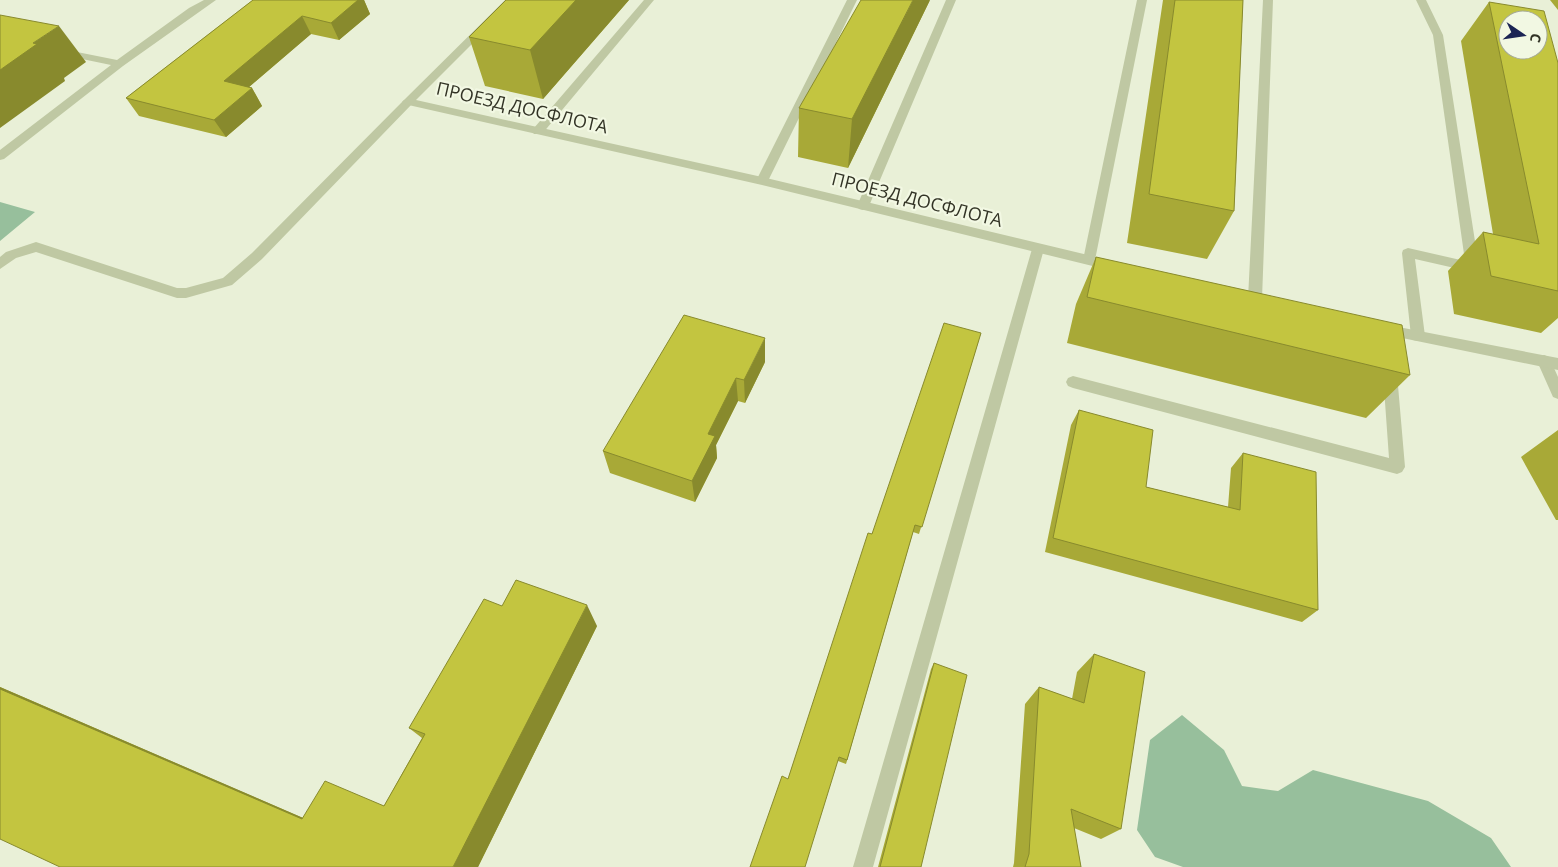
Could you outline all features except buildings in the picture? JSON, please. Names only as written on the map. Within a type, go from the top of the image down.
[{"type":"street","points":[[2,153],[193,10],[211,0]]},
{"type":"street","name":"ПРОЕЗД ДОСФЛОТА","points":[[408,102],[511,0]]},
{"type":"street","points":[[538,131],[648,0]]},
{"type":"street","points":[[762,181],[852,0]]},
{"type":"street","points":[[863,206],[951,0]]},
{"type":"street","points":[[1089,260],[1142,0]]},
{"type":"street","points":[[1254,299],[1268,0]]},
{"type":"street","points":[[1418,336],[1408,253],[1472,267],[1438,35],[1420,0]]},
{"type":"street","points":[[54,50],[120,64]]},
{"type":"street","points":[[0,264],[11,255],[36,247],[177,293],[186,293],[226,282],[257,256],[408,102]]},
{"type":"street","name":"ПРОЕЗД ДОСФЛОТА","points":[[408,102],[762,181],[1128,270]]},
{"type":"street","points":[[863,867],[1038,249]]},
{"type":"street","points":[[1367,325],[1551,362],[1558,393]]},
{"type":"street","points":[[1072,382],[1397,467],[1386,330]]},
{"type":"green space","points":[[0,202],[35,212],[0,241]]},
{"type":"green space","points":[[1182,715],[1224,750],[1242,786],[1278,791],[1313,770],[1428,801],[1491,838],[1511,867],[1183,867],[1155,857],[1137,830],[1150,740]]}]
